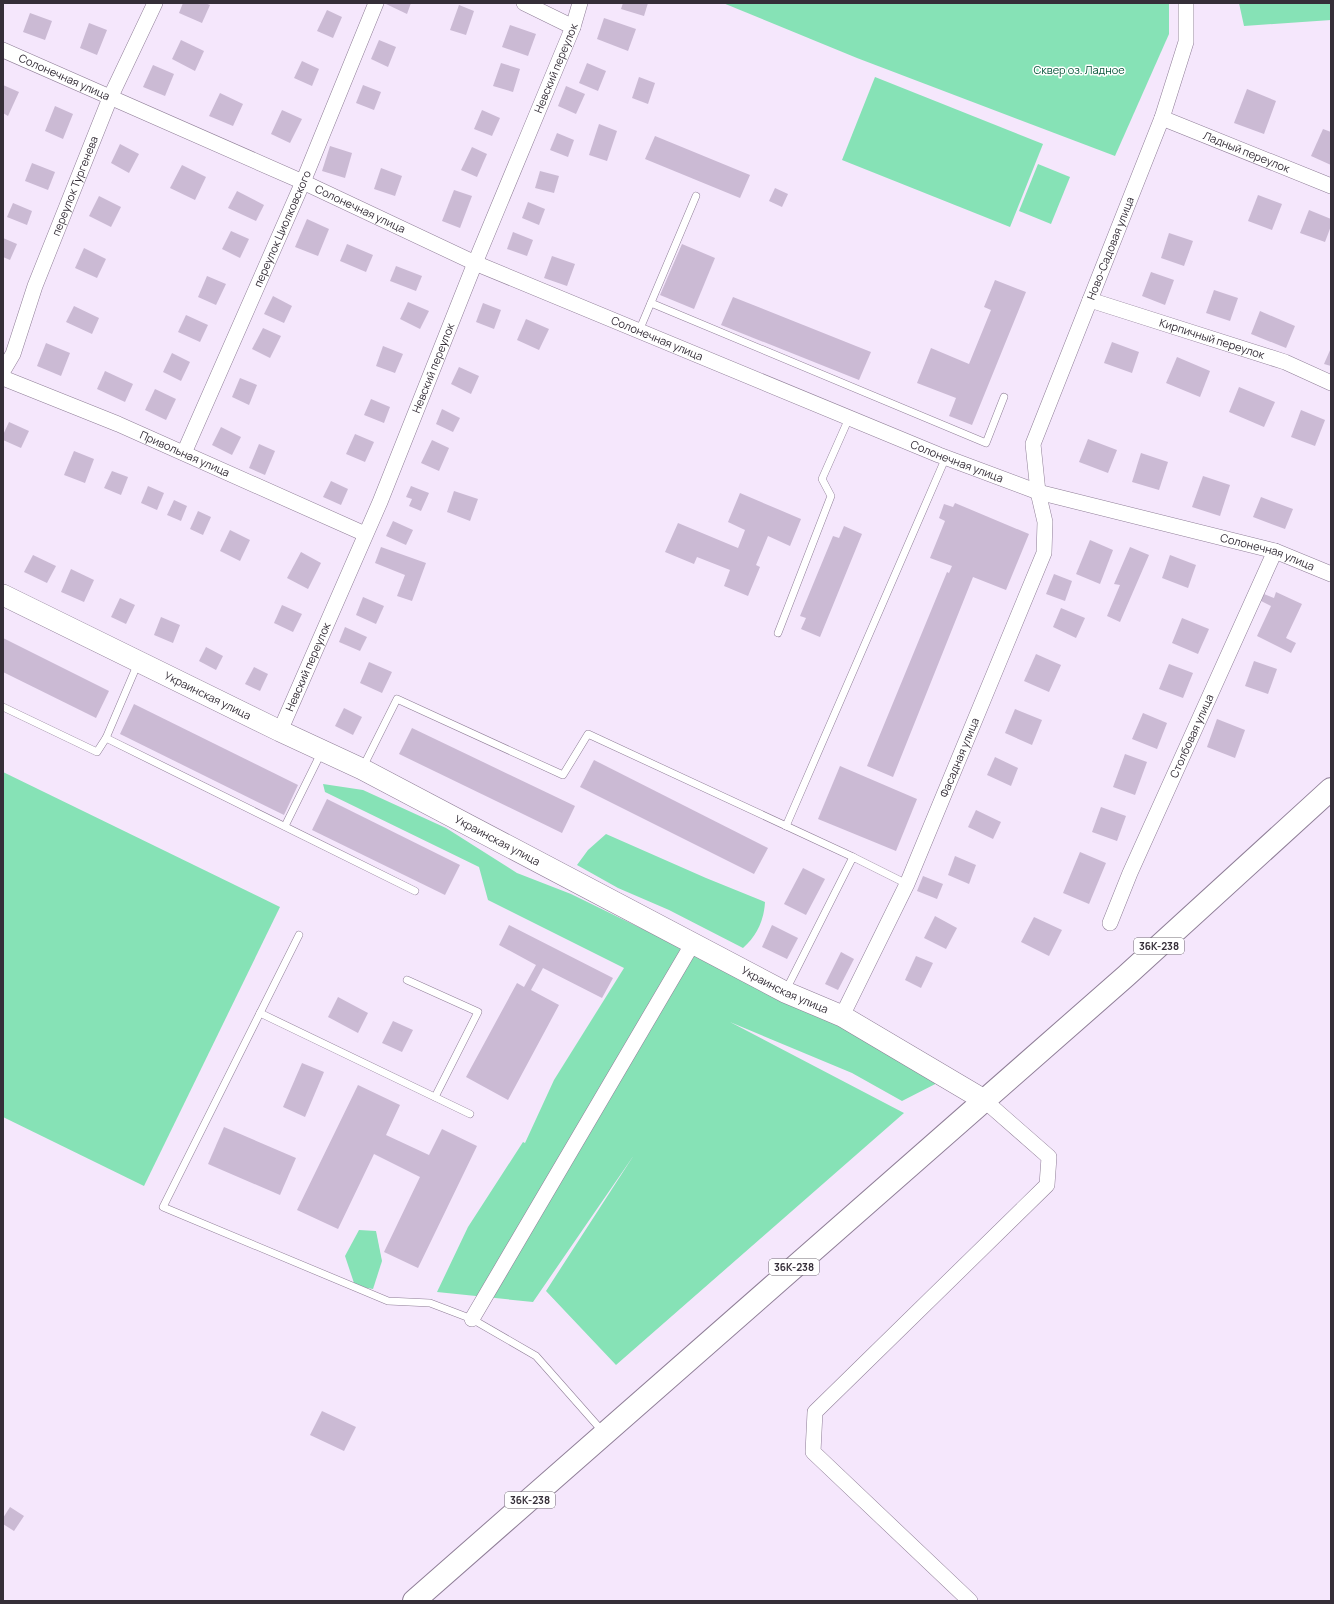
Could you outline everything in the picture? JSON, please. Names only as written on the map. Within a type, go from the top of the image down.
[{"type":"main road","name":"Украинская улица","points":[[3,595],[280,731],[362,769],[785,992],[842,1016],[984,1100]]},
{"type":"main road","name":"36К-238","points":[[414,1601],[1126,976],[1331,789]]},
{"type":"street","name":"переулок Тургенева","points":[[3,371],[13,354],[35,286],[110,98],[155,3]]},
{"type":"street","name":"переулок Циолковского","points":[[184,453],[303,182],[376,3]]},
{"type":"street","points":[[524,3],[573,27]]},
{"type":"street","name":"Невский переулок","points":[[280,731],[365,534],[573,27],[580,3]]},
{"type":"street","name":"Ново-Садовая улица","points":[[1038,492],[1033,444],[1162,118],[1186,42],[1186,3]]},
{"type":"street","name":"Солонечная улица","points":[[3,50],[303,182],[475,263],[946,458],[1038,492],[1275,551],[1331,574]]},
{"type":"street","name":"Ладный переулок","points":[[1162,118],[1331,186]]},
{"type":"street","name":"Кирпичный переулок","points":[[1090,300],[1285,362],[1331,383]]},
{"type":"street","name":"Привольная улица","points":[[3,378],[118,424],[365,534]]},
{"type":"street","name":"Фасадная улица","points":[[842,1016],[907,884],[1044,552],[1045,522],[1038,492]]},
{"type":"street","name":"Столбовая улица","points":[[1110,923],[1130,873],[1275,551]]},
{"type":"street","points":[[472,1319],[692,943]]},
{"type":"street","points":[[967,1600],[813,1452],[815,1412],[1048,1185],[1049,1157],[984,1100]]},
{"type":"lane","points":[[639,332],[696,196]]},
{"type":"lane","points":[[651,304],[986,443],[1004,397]]},
{"type":"lane","points":[[778,633],[831,496],[822,479],[849,418]]},
{"type":"lane","points":[[786,826],[946,458]]},
{"type":"lane","points":[[3,707],[97,752],[106,738],[139,661]]},
{"type":"lane","points":[[362,769],[397,699],[563,775],[588,734],[853,857],[907,884]]},
{"type":"lane","points":[[106,738],[415,891]]},
{"type":"lane","points":[[285,826],[322,750]]},
{"type":"lane","points":[[785,992],[853,857]]},
{"type":"lane","points":[[299,935],[163,1207],[388,1301],[430,1303],[472,1319],[536,1356],[605,1434]]},
{"type":"lane","points":[[407,980],[478,1012],[435,1097]]},
{"type":"lane","points":[[260,1013],[470,1114]]},
{"type":"green space","name":"Сквер оз. Ладное","points":[[723,3],[1169,3],[1169,34],[1115,156],[857,58]]},
{"type":"green space","points":[[1239,3],[1331,3],[1331,20],[1244,26]]},
{"type":"green space","points":[[875,77],[1043,144],[1010,227],[842,160]]},
{"type":"green space","points":[[1038,164],[1070,177],[1051,224],[1019,211]]},
{"type":"green space","points":[[3,772],[280,907],[144,1186],[3,1117]]},
{"type":"green space","points":[[323,784],[363,790],[446,828],[517,873],[571,894],[947,1078],[902,1101],[852,1073],[730,1022],[904,1113],[616,1365],[546,1291],[634,1155],[533,1302],[437,1292],[468,1227],[523,1142],[525,1143],[554,1080],[624,968],[488,900],[479,867],[325,792]]},
{"type":"green space","points":[[606,834],[765,902],[763,915],[756,933],[743,948],[669,910],[618,888],[577,865],[588,850]]},
{"type":"green space","points":[[359,1230],[376,1231],[382,1261],[373,1289],[355,1286],[345,1256]]},
{"type":"building","points":[[183,3],[205,3],[210,5],[202,23],[179,13]]},
{"type":"building","points":[[411,3],[407,14],[386,4]]},
{"type":"building","points":[[623,3],[648,3],[644,16],[621,9]]},
{"type":"building","points":[[459,5],[474,11],[466,35],[450,30]]},
{"type":"building","points":[[327,10],[342,17],[333,38],[317,31]]},
{"type":"building","points":[[30,13],[52,21],[45,40],[23,32]]},
{"type":"building","points":[[604,18],[636,29],[628,51],[597,39]]},
{"type":"building","points":[[89,23],[107,30],[97,55],[80,48]]},
{"type":"building","points":[[510,25],[536,34],[528,56],[502,47]]},
{"type":"building","points":[[181,40],[204,51],[195,71],[172,59]]},
{"type":"building","points":[[379,40],[396,47],[388,67],[371,59]]},
{"type":"building","points":[[302,61],[319,69],[312,86],[294,78]]},
{"type":"building","points":[[501,63],[520,69],[513,92],[493,86]]},
{"type":"building","points":[[587,63],[606,71],[598,91],[579,83]]},
{"type":"building","points":[[153,65],[174,74],[165,96],[143,87]]},
{"type":"building","points":[[639,77],[655,83],[648,104],[632,98]]},
{"type":"building","points":[[3,85],[19,92],[8,116],[3,113]]},
{"type":"building","points":[[363,85],[381,92],[374,110],[356,103]]},
{"type":"building","points":[[566,86],[585,94],[576,114],[558,106]]},
{"type":"building","points":[[1247,89],[1276,101],[1264,134],[1234,123]]},
{"type":"building","points":[[220,93],[243,104],[233,126],[209,116]]},
{"type":"building","points":[[55,106],[73,114],[63,139],[45,131]]},
{"type":"building","points":[[282,110],[302,119],[290,143],[271,134]]},
{"type":"building","points":[[482,110],[500,118],[492,136],[474,129]]},
{"type":"building","points":[[599,124],[617,131],[607,161],[589,155]]},
{"type":"building","points":[[1323,129],[1331,132],[1331,165],[1311,156]]},
{"type":"building","points":[[557,133],[574,140],[568,157],[550,150]]},
{"type":"building","points":[[655,136],[750,175],[740,198],[645,159]]},
{"type":"building","points":[[120,144],[139,154],[129,173],[111,163]]},
{"type":"building","points":[[330,146],[352,153],[345,178],[322,171]]},
{"type":"building","points":[[472,147],[487,154],[477,177],[461,170]]},
{"type":"building","points":[[32,163],[55,172],[48,190],[25,181]]},
{"type":"building","points":[[182,165],[206,177],[195,200],[170,188]]},
{"type":"building","points":[[381,168],[402,176],[395,196],[374,189]]},
{"type":"building","points":[[540,171],[559,176],[554,193],[535,188]]},
{"type":"building","points":[[775,188],[788,194],[782,207],[769,201]]},
{"type":"building","points":[[454,190],[472,196],[460,228],[442,221]]},
{"type":"building","points":[[237,191],[264,205],[256,221],[228,208]]},
{"type":"building","points":[[1258,195],[1282,204],[1272,230],[1248,221]]},
{"type":"building","points":[[99,196],[121,207],[111,227],[89,216]]},
{"type":"building","points":[[528,202],[545,209],[539,225],[522,218]]},
{"type":"building","points":[[13,203],[32,211],[27,225],[7,217]]},
{"type":"building","points":[[1309,210],[1331,219],[1331,226],[1325,242],[1300,233]]},
{"type":"building","points":[[307,219],[329,229],[318,256],[295,247]]},
{"type":"building","points":[[231,231],[249,239],[240,258],[222,249]]},
{"type":"building","points":[[513,232],[533,240],[527,256],[507,249]]},
{"type":"building","points":[[1169,233],[1193,241],[1184,266],[1161,258]]},
{"type":"building","points":[[3,238],[17,244],[10,260],[3,257]]},
{"type":"building","points":[[347,244],[373,255],[366,272],[340,261]]},
{"type":"building","points":[[682,244],[715,258],[694,309],[660,295]]},
{"type":"building","points":[[84,248],[106,259],[97,278],[75,268]]},
{"type":"building","points":[[552,256],[575,264],[567,286],[544,278]]},
{"type":"building","points":[[396,266],[422,276],[416,291],[390,281]]},
{"type":"building","points":[[1151,272],[1174,280],[1165,305],[1142,296]]},
{"type":"building","points":[[207,276],[226,284],[216,305],[198,297]]},
{"type":"building","points":[[995,280],[1026,292],[972,425],[949,416],[956,398],[917,383],[931,348],[969,364],[991,310],[984,307]]},
{"type":"building","points":[[1214,290],[1238,298],[1230,321],[1206,313]]},
{"type":"building","points":[[273,296],[292,306],[284,323],[264,314]]},
{"type":"building","points":[[733,297],[871,352],[859,380],[721,325]]},
{"type":"building","points":[[408,302],[429,311],[420,329],[400,319]]},
{"type":"building","points":[[483,303],[501,310],[494,329],[476,322]]},
{"type":"building","points":[[74,306],[99,318],[92,334],[66,322]]},
{"type":"building","points":[[1260,311],[1295,326],[1286,348],[1251,334]]},
{"type":"building","points":[[186,315],[208,325],[200,342],[178,332]]},
{"type":"building","points":[[526,319],[549,329],[539,350],[517,340]]},
{"type":"building","points":[[263,328],[281,336],[270,358],[252,349]]},
{"type":"building","points":[[1112,342],[1139,352],[1132,373],[1104,363]]},
{"type":"building","points":[[46,343],[70,353],[61,376],[37,366]]},
{"type":"building","points":[[383,346],[403,354],[395,373],[376,366]]},
{"type":"building","points":[[1331,348],[1331,366],[1324,364]]},
{"type":"building","points":[[172,353],[190,362],[181,381],[163,372]]},
{"type":"building","points":[[1177,357],[1210,371],[1200,397],[1166,383]]},
{"type":"building","points":[[459,367],[479,376],[471,394],[451,384]]},
{"type":"building","points":[[105,371],[133,384],[125,402],[97,389]]},
{"type":"building","points":[[240,378],[257,385],[249,405],[232,397]]},
{"type":"building","points":[[1239,387],[1275,402],[1264,427],[1229,412]]},
{"type":"building","points":[[155,389],[176,399],[166,420],[145,410]]},
{"type":"building","points":[[371,399],[390,407],[384,423],[364,415]]},
{"type":"building","points":[[442,409],[460,418],[453,432],[436,424]]},
{"type":"building","points":[[1301,410],[1325,420],[1315,446],[1291,437]]},
{"type":"building","points":[[9,422],[29,431],[21,448],[3,440],[3,435]]},
{"type":"building","points":[[221,427],[241,437],[232,455],[212,445]]},
{"type":"building","points":[[355,434],[374,442],[365,462],[346,454]]},
{"type":"building","points":[[1088,439],[1117,450],[1108,473],[1079,462]]},
{"type":"building","points":[[432,440],[449,448],[439,471],[421,463]]},
{"type":"building","points":[[259,444],[275,451],[265,475],[249,468]]},
{"type":"building","points":[[74,451],[94,459],[85,483],[64,475]]},
{"type":"building","points":[[1141,453],[1168,462],[1159,490],[1132,482]]},
{"type":"building","points":[[112,471],[128,477],[121,495],[104,488]]},
{"type":"building","points":[[1203,476],[1230,485],[1220,516],[1192,507]]},
{"type":"building","points":[[331,481],[348,489],[341,505],[323,497]]},
{"type":"building","points":[[148,486],[164,493],[157,510],[141,503]]},
{"type":"building","points":[[411,486],[429,493],[421,511],[409,506],[412,499],[406,497]]},
{"type":"building","points":[[454,491],[478,499],[470,521],[447,512]]},
{"type":"building","points":[[740,493],[801,519],[790,546],[768,536],[756,565],[760,567],[748,596],[724,586],[730,570],[697,557],[694,564],[665,552],[678,523],[738,548],[745,530],[728,522]]},
{"type":"building","points":[[1261,497],[1293,509],[1285,529],[1253,517]]},
{"type":"building","points":[[174,500],[187,506],[181,521],[167,515]]},
{"type":"building","points":[[955,503],[1029,534],[1006,590],[973,577],[893,777],[867,766],[947,572],[949,573],[952,566],[930,558],[945,521],[939,518],[944,504],[953,507]]},
{"type":"building","points":[[198,511],[211,517],[203,535],[190,529]]},
{"type":"building","points":[[393,521],[413,530],[406,545],[386,536]]},
{"type":"building","points":[[844,526],[862,534],[820,637],[801,629],[806,618],[800,616],[833,536],[839,538]]},
{"type":"building","points":[[230,530],[250,540],[240,561],[220,551]]},
{"type":"building","points":[[1090,540],[1113,550],[1100,584],[1076,574]]},
{"type":"building","points":[[381,547],[426,563],[412,601],[397,596],[405,575],[375,563]]},
{"type":"building","points":[[1130,547],[1149,555],[1120,622],[1107,616],[1120,585],[1114,584]]},
{"type":"building","points":[[301,552],[321,563],[308,589],[287,578]]},
{"type":"building","points":[[33,555],[56,566],[47,583],[24,572]]},
{"type":"building","points":[[1170,555],[1196,565],[1188,588],[1162,578]]},
{"type":"building","points":[[71,569],[94,580],[84,602],[61,592]]},
{"type":"building","points":[[1054,574],[1072,581],[1065,601],[1046,594]]},
{"type":"building","points":[[1276,592],[1302,604],[1286,638],[1296,643],[1291,653],[1257,636],[1271,606],[1261,601],[1264,594],[1274,598]]},
{"type":"building","points":[[363,597],[384,606],[376,624],[356,615]]},
{"type":"building","points":[[120,598],[135,605],[126,624],[111,617]]},
{"type":"building","points":[[282,605],[302,614],[293,632],[274,623]]},
{"type":"building","points":[[1061,608],[1085,618],[1076,638],[1053,627]]},
{"type":"building","points":[[161,617],[180,625],[173,643],[154,635]]},
{"type":"building","points":[[1182,618],[1209,629],[1198,654],[1172,643]]},
{"type":"building","points":[[345,627],[367,637],[360,651],[339,642]]},
{"type":"building","points":[[3,638],[109,691],[96,718],[3,672]]},
{"type":"building","points":[[206,647],[223,656],[216,670],[199,661]]},
{"type":"building","points":[[1036,654],[1061,665],[1049,692],[1024,681]]},
{"type":"building","points":[[1254,661],[1277,669],[1268,694],[1245,686]]},
{"type":"building","points":[[369,662],[392,672],[382,693],[360,683]]},
{"type":"building","points":[[1169,664],[1193,673],[1183,698],[1159,689]]},
{"type":"building","points":[[254,667],[268,674],[260,691],[245,684]]},
{"type":"building","points":[[134,704],[298,785],[284,815],[120,734]]},
{"type":"building","points":[[344,708],[362,717],[353,735],[335,726]]},
{"type":"building","points":[[1015,709],[1042,720],[1032,745],[1005,733]]},
{"type":"building","points":[[1143,713],[1167,723],[1157,749],[1132,739]]},
{"type":"building","points":[[1217,719],[1245,730],[1235,758],[1207,747]]},
{"type":"building","points":[[412,728],[575,806],[562,833],[399,754]]},
{"type":"building","points":[[1125,754],[1147,762],[1135,795],[1113,787]]},
{"type":"building","points":[[995,757],[1018,768],[1011,786],[987,775]]},
{"type":"building","points":[[594,760],[768,848],[754,874],[580,787]]},
{"type":"building","points":[[840,766],[917,799],[896,851],[818,819]]},
{"type":"building","points":[[327,799],[460,865],[445,895],[312,830]]},
{"type":"building","points":[[1101,807],[1126,816],[1117,841],[1092,832]]},
{"type":"building","points":[[976,810],[1001,822],[993,839],[968,827]]},
{"type":"building","points":[[1080,852],[1106,863],[1089,904],[1063,893]]},
{"type":"building","points":[[955,856],[976,865],[969,884],[948,875]]},
{"type":"building","points":[[803,868],[825,879],[806,915],[784,904]]},
{"type":"building","points":[[923,876],[943,884],[937,899],[917,891]]},
{"type":"building","points":[[935,916],[957,928],[946,949],[924,938]]},
{"type":"building","points":[[1034,917],[1062,930],[1049,956],[1021,942]]},
{"type":"building","points":[[509,925],[613,978],[602,998],[543,968],[531,990],[559,1005],[508,1100],[466,1077],[517,983],[524,987],[536,965],[499,945]]},
{"type":"building","points":[[772,925],[798,938],[787,959],[762,947]]},
{"type":"building","points":[[841,952],[854,959],[838,990],[825,984]]},
{"type":"building","points":[[916,956],[933,963],[921,988],[905,980]]},
{"type":"building","points":[[338,997],[368,1013],[358,1033],[328,1017]]},
{"type":"building","points":[[393,1021],[413,1030],[402,1052],[382,1043]]},
{"type":"building","points":[[302,1063],[324,1072],[305,1117],[283,1107]]},
{"type":"building","points":[[358,1085],[400,1105],[386,1135],[429,1155],[442,1129],[477,1146],[418,1268],[384,1252],[420,1177],[374,1154],[338,1229],[297,1210]]},
{"type":"building","points":[[224,1127],[296,1158],[280,1195],[208,1164]]},
{"type":"building","points":[[322,1411],[356,1427],[344,1451],[310,1435]]},
{"type":"building","points":[[10,1507],[24,1516],[14,1531],[3,1524],[3,1518]]}]
